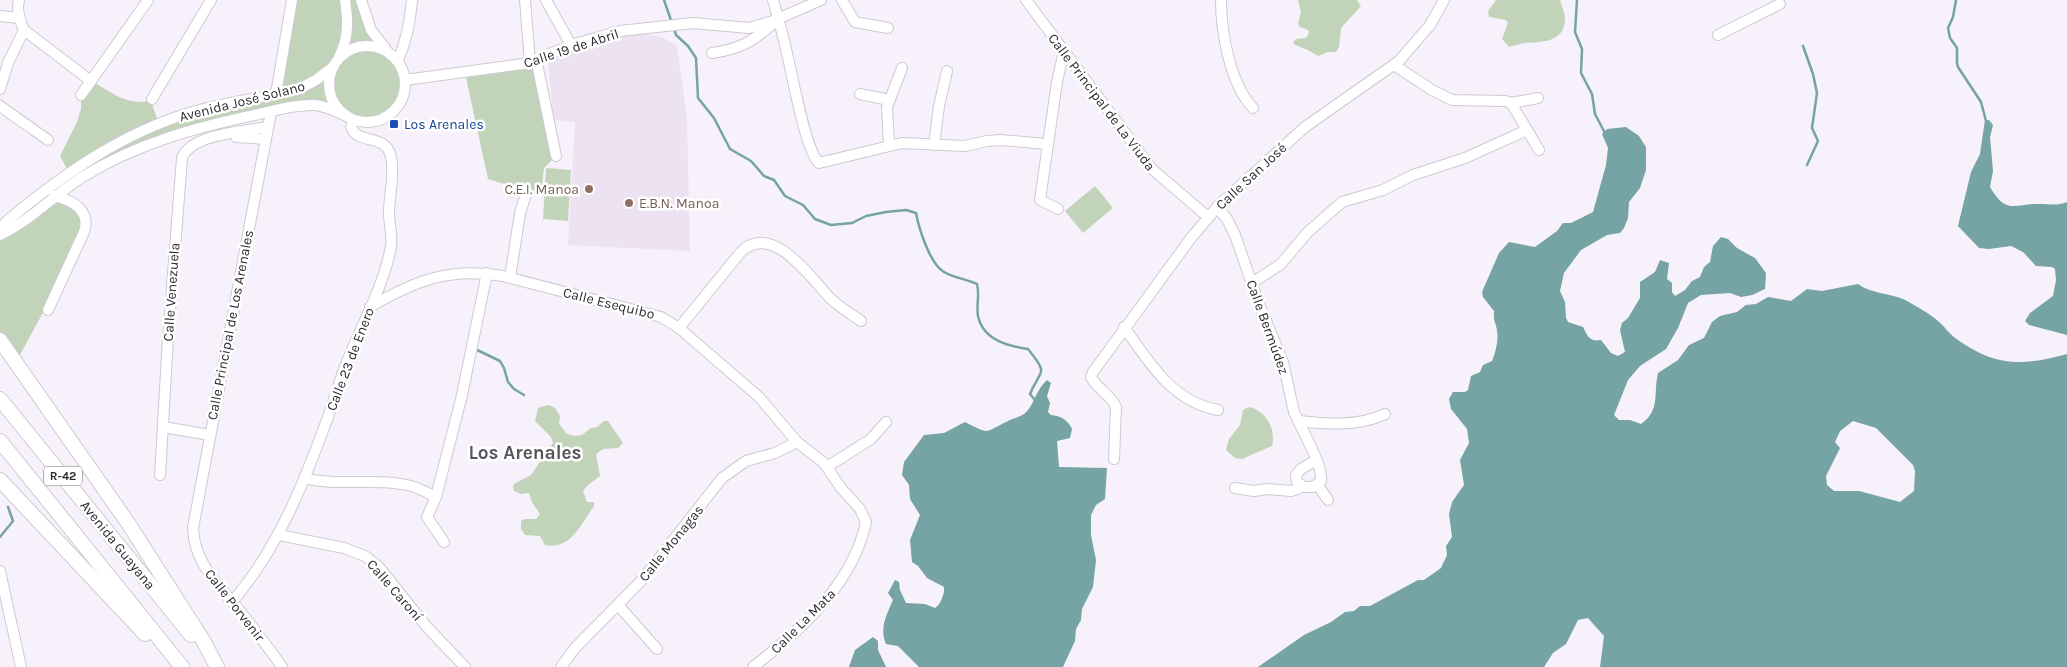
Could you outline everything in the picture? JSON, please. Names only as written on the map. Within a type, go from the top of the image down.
[{"type":"main road","points":[[0,340],[128,523],[204,642],[217,667]]},
{"type":"main road","name":"Avenida Guayana","points":[[0,398],[217,667]]},
{"type":"main road","name":"Avenida Guayana","points":[[0,441],[182,667]]},
{"type":"main road","points":[[0,480],[177,667]]},
{"type":"street","points":[[19,0],[19,18],[24,30],[91,81]]},
{"type":"street","points":[[81,95],[148,0]]},
{"type":"street","points":[[152,99],[210,0]]},
{"type":"street","points":[[276,94],[292,0]]},
{"type":"street","points":[[344,0],[348,17],[347,35],[329,81],[330,94],[337,107],[350,118],[367,122],[388,116],[402,100],[405,80],[398,60],[387,51],[371,30],[361,0]]},
{"type":"street","points":[[398,60],[405,45],[409,29],[412,0]]},
{"type":"street","points":[[525,0],[533,61],[556,156]]},
{"type":"street","points":[[546,0],[571,45]]},
{"type":"street","points":[[773,0],[811,151],[817,162],[822,164],[911,142],[966,146],[1001,140],[1047,144]]},
{"type":"street","name":"Calle 19 de Abril","points":[[405,80],[445,76],[533,61],[571,45],[620,31],[693,23],[749,28],[778,19],[821,0]]},
{"type":"street","points":[[842,0],[855,22],[888,28]]},
{"type":"street","name":"Calle Principal de La Viuda","points":[[1026,0],[1152,169],[1208,217]]},
{"type":"street","points":[[1221,0],[1223,28],[1233,71],[1244,98],[1253,108]]},
{"type":"street","name":"Calle San José","points":[[1114,459],[1116,407],[1114,402],[1091,377],[1124,328],[1217,207],[1242,182],[1305,127],[1404,56],[1430,25],[1444,0]]},
{"type":"street","points":[[1718,34],[1780,6]]},
{"type":"street","points":[[0,16],[19,18]]},
{"type":"street","points":[[712,53],[742,47],[758,37],[778,19]]},
{"type":"street","points":[[0,89],[8,63],[24,30]]},
{"type":"street","points":[[335,64],[347,51],[360,46],[374,46],[387,51]]},
{"type":"street","points":[[1058,210],[1040,200],[1047,144],[1064,51]]},
{"type":"street","name":"Avenida José Solano","points":[[0,230],[7,221],[72,170],[128,138],[191,112],[276,94],[309,84],[335,64]]},
{"type":"street","points":[[1394,65],[1419,82],[1456,101],[1505,101],[1511,103],[1538,98]]},
{"type":"street","points":[[889,146],[886,115],[889,100],[902,68]]},
{"type":"street","points":[[934,145],[939,106],[948,71]]},
{"type":"street","points":[[860,94],[889,100]]},
{"type":"street","points":[[1486,101],[1507,110],[1525,127]]},
{"type":"street","points":[[1511,103],[1539,150]]},
{"type":"street","name":"Avenida José Solano","points":[[0,235],[13,229],[54,196],[98,168],[160,140],[202,126],[297,106],[315,105],[328,108],[350,118]]},
{"type":"street","points":[[0,106],[48,140]]},
{"type":"street","name":"Calle Principal de Los Arenales","points":[[194,539],[193,528],[271,112]]},
{"type":"street","name":"Calle 23 de Enero","points":[[232,602],[278,535],[304,478],[326,424],[345,366],[379,286],[391,248],[392,234],[388,212],[392,174],[391,157],[386,147],[380,142],[354,133],[350,118]]},
{"type":"street","name":"Calle Venezuela","points":[[160,475],[168,338],[182,158],[185,152],[193,145],[204,140],[268,127]]},
{"type":"street","points":[[1252,283],[1281,264],[1308,233],[1342,202],[1383,190],[1413,175],[1465,158],[1525,127]]},
{"type":"street","name":"Calle Venezuela","points":[[223,136],[266,139]]},
{"type":"street","points":[[510,278],[520,213],[527,191]]},
{"type":"street","points":[[48,310],[84,232],[87,221],[83,213],[72,203],[54,196]]},
{"type":"street","name":"Calle Bermúdez","points":[[1217,207],[1231,224],[1283,362],[1291,405],[1316,460],[1319,481],[1328,500]]},
{"type":"street","points":[[679,328],[740,253],[749,245],[757,242],[773,247],[793,258],[810,273],[833,300],[861,321]]},
{"type":"street","points":[[444,542],[427,517],[436,497],[462,395],[487,274]]},
{"type":"street","name":"Calle Esequibo","points":[[370,307],[398,292],[440,276],[487,274],[510,278],[661,317],[679,328],[759,397],[797,442],[827,467],[841,488],[864,514]]},
{"type":"street","points":[[1124,328],[1149,364],[1166,382],[1195,403],[1218,410]]},
{"type":"street","points":[[1298,421],[1348,423],[1368,421],[1385,414]]},
{"type":"street","points":[[827,467],[871,439],[886,422]]},
{"type":"street","points":[[163,428],[210,436]]},
{"type":"street","name":"Calle Monagas","points":[[561,667],[575,648],[651,569],[722,478],[746,461],[775,453],[797,442]]},
{"type":"street","points":[[1316,460],[1298,472],[1296,479],[1300,485],[1308,488],[1319,481]]},
{"type":"street","points":[[304,478],[342,483],[412,486],[436,497]]},
{"type":"street","points":[[1235,488],[1254,491],[1267,489],[1292,491],[1298,489],[1300,485]]},
{"type":"street","name":"Calle La Mata","points":[[753,667],[809,617],[840,583],[851,565],[863,533],[866,522],[864,514]]},
{"type":"street","name":"Calle Caroní","points":[[278,535],[344,548],[365,556],[379,568],[426,626],[465,667]]},
{"type":"street","name":"Calle Porvenir","points":[[194,539],[200,557],[212,578],[282,667]]},
{"type":"street","points":[[0,571],[21,667]]},
{"type":"street","points":[[618,605],[657,649]]},
{"type":"shaded area","points":[[637,32],[662,37],[677,46],[687,119],[690,251],[568,245],[575,122],[553,120],[548,56],[595,41]]},
{"type":"green space","points":[[292,0],[361,0],[387,51],[398,60],[404,73],[404,94],[398,106],[388,116],[375,121],[360,121],[315,105],[160,140],[54,196],[86,217],[45,309],[16,362],[0,340],[0,230],[69,172],[60,156],[77,122],[81,109],[81,95],[91,81],[121,98],[136,102],[152,99],[159,124],[275,94]]},
{"type":"green space","points":[[1298,0],[1357,0],[1361,6],[1341,28],[1339,47],[1336,52],[1328,52],[1318,56],[1295,45],[1293,42],[1296,39],[1306,38],[1309,33],[1308,30],[1300,27],[1298,24],[1301,12]]},
{"type":"green space","points":[[1496,0],[1560,0],[1565,18],[1564,28],[1561,33],[1550,40],[1509,47],[1502,39],[1508,23],[1506,20],[1489,17],[1488,11]]},
{"type":"green space","points":[[536,60],[556,156],[544,168],[541,195],[488,179],[465,73]]},
{"type":"green space","points":[[546,168],[571,170],[568,221],[543,219]]},
{"type":"green space","points":[[1095,186],[1113,208],[1083,233],[1065,211]]},
{"type":"green space","points":[[548,405],[555,408],[560,416],[559,424],[567,434],[582,435],[604,421],[608,421],[623,443],[618,448],[603,449],[596,454],[600,476],[583,491],[587,502],[594,502],[594,506],[580,528],[569,540],[562,544],[554,545],[545,545],[540,536],[525,535],[521,529],[521,521],[536,519],[540,514],[532,502],[529,493],[521,494],[514,491],[513,487],[514,484],[531,475],[553,443],[551,437],[535,421],[538,408]]},
{"type":"green space","points":[[1249,407],[1261,413],[1269,422],[1273,434],[1272,446],[1242,459],[1235,458],[1226,450],[1229,439],[1240,425],[1243,410]]},
{"type":"water","points":[[1985,120],[1989,120],[1993,125],[1990,137],[1993,171],[1990,187],[2001,202],[2012,206],[2067,202],[2067,335],[2029,325],[2025,321],[2030,313],[2053,296],[2056,280],[2055,269],[2052,267],[2036,266],[2023,252],[2011,246],[1989,249],[1979,248],[1958,226],[1971,172],[1980,154]]},
{"type":"water","points":[[1626,127],[1639,136],[1646,147],[1646,170],[1640,188],[1629,202],[1628,218],[1624,228],[1620,233],[1607,235],[1581,250],[1564,273],[1560,291],[1565,302],[1568,322],[1583,327],[1590,338],[1601,340],[1611,353],[1618,356],[1625,352],[1620,330],[1622,323],[1628,318],[1640,298],[1640,282],[1655,272],[1660,260],[1669,263],[1667,279],[1672,283],[1672,292],[1675,296],[1685,290],[1692,281],[1700,277],[1704,267],[1710,262],[1713,246],[1721,237],[1728,239],[1737,248],[1755,258],[1766,273],[1765,289],[1752,295],[1741,297],[1730,293],[1701,295],[1688,303],[1678,328],[1666,349],[1640,366],[1628,380],[1614,415],[1619,420],[1630,420],[1641,424],[1647,419],[1654,407],[1658,373],[1678,360],[1689,345],[1704,338],[1712,322],[1720,316],[1737,312],[1746,305],[1756,304],[1768,297],[1791,301],[1807,289],[1822,291],[1858,284],[1869,290],[1905,300],[1931,315],[1955,338],[1972,349],[2010,362],[2037,361],[2067,354],[2067,667],[1600,667],[1604,636],[1588,618],[1578,620],[1566,644],[1553,653],[1544,667],[1258,667],[1304,635],[1331,622],[1345,612],[1354,611],[1360,606],[1370,606],[1418,580],[1424,580],[1441,568],[1447,555],[1446,546],[1452,537],[1449,514],[1452,502],[1464,485],[1460,460],[1469,443],[1467,429],[1451,409],[1449,399],[1453,392],[1465,392],[1468,390],[1471,376],[1480,372],[1483,365],[1492,361],[1497,342],[1494,311],[1483,297],[1482,292],[1499,253],[1509,242],[1535,247],[1557,231],[1563,223],[1571,223],[1593,212],[1606,165],[1608,148],[1602,134],[1607,129]],"holes":[[[1853,421],[1876,428],[1913,465],[1915,471],[1914,491],[1900,502],[1859,491],[1834,491],[1827,485],[1826,476],[1840,448],[1835,442],[1840,431]]]},
{"type":"water","points":[[1047,380],[1051,383],[1047,396],[1050,403],[1048,412],[1063,419],[1072,429],[1070,438],[1057,441],[1059,467],[1107,468],[1105,499],[1096,505],[1091,515],[1091,535],[1096,560],[1093,587],[1082,609],[1081,620],[1076,629],[1075,641],[1063,667],[919,667],[898,646],[886,644],[883,632],[893,600],[888,593],[895,580],[899,582],[900,590],[906,603],[925,604],[935,608],[943,596],[944,590],[944,587],[927,578],[918,566],[912,562],[910,540],[920,515],[910,499],[909,485],[902,475],[904,462],[924,435],[944,433],[965,422],[983,431],[987,431],[1024,414]]},
{"type":"water","points":[[873,637],[878,641],[878,650],[886,667],[849,667],[855,650]]},
{"type":"waterway","points":[[664,0],[672,23]]},
{"type":"waterway","points":[[1577,0],[1575,32],[1582,49],[1581,73],[1592,94],[1595,114],[1605,133]]},
{"type":"waterway","points":[[1956,0],[1953,17],[1948,28],[1950,38],[1957,48],[1958,67],[1981,102],[1986,121]]},
{"type":"waterway","points":[[674,28],[676,35],[688,46],[696,58],[698,98],[714,118],[730,149],[751,161],[764,176],[774,180],[785,196],[803,205],[815,219],[831,225],[852,223],[866,216],[886,212],[906,210],[916,213],[926,245],[939,268],[948,274],[977,284],[978,316],[985,331],[1005,344],[1028,349],[1039,363],[1041,372],[1030,394],[1035,400]]},
{"type":"waterway","points":[[1803,46],[1813,74],[1817,93],[1812,128],[1818,141],[1807,165]]},
{"type":"waterway","points":[[475,349],[500,361],[508,382],[514,389],[524,395]]},
{"type":"waterway","points":[[0,537],[13,521],[8,507]]},
{"type":"place","name":"Los Arenales","points":[[394,124]]},
{"type":"place","name":"C.E.I. Manoa","points":[[589,189]]},
{"type":"place","name":"E.B.N. Manoa","points":[[629,203]]},
{"type":"district","name":"Los Arenales","points":[[525,452]]}]
